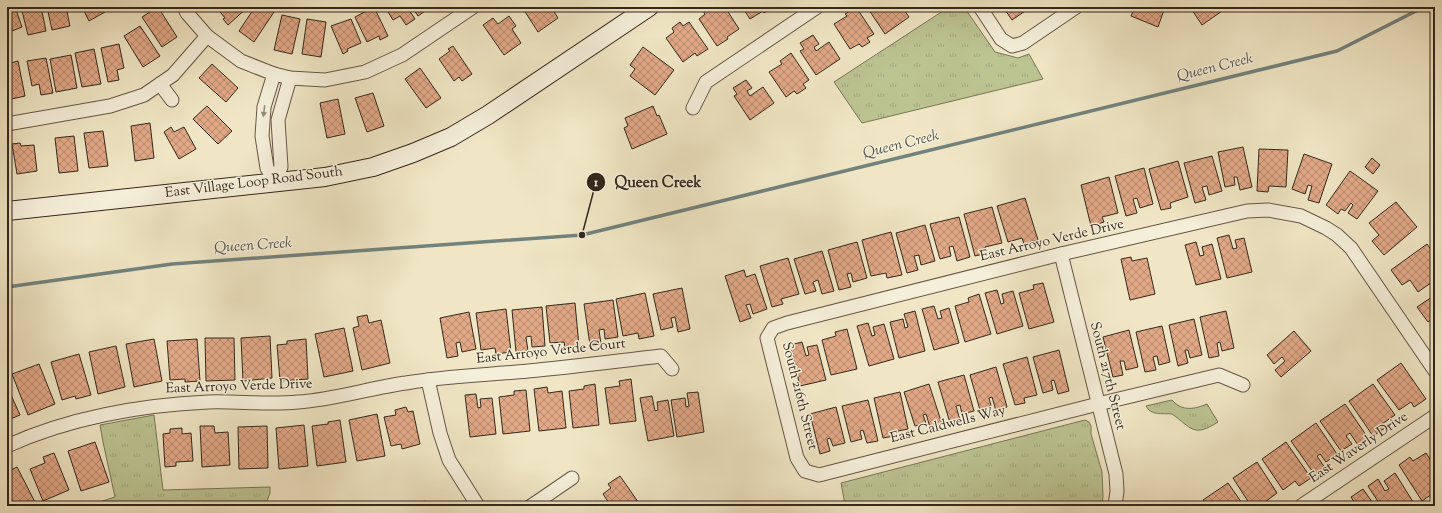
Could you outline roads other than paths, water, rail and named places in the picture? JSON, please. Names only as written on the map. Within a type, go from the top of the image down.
[{"type":"street","points":[[184,7],[187,13],[207,36],[241,61],[274,74],[290,78],[325,80],[365,72],[402,55],[473,7]]},
{"type":"street","name":"East Village Loop Road South","points":[[7,211],[325,177],[373,167],[413,153],[450,137],[488,116],[649,7]]},
{"type":"street","points":[[693,108],[706,82],[817,7]]},
{"type":"street","points":[[980,7],[1001,38],[1012,46],[1023,43],[1076,7]]},
{"type":"street","points":[[7,124],[110,106],[144,95],[173,75],[207,36]]},
{"type":"street","points":[[274,74],[264,107],[262,136],[267,168],[274,182]]},
{"type":"street","points":[[274,182],[281,167],[278,120],[290,78]]},
{"type":"street","points":[[160,84],[172,100]]},
{"type":"street","name":"East Arroyo Verde Drive","points":[[772,328],[1061,254],[1247,211],[1268,210],[1301,216],[1337,235],[1351,248],[1435,371]]},
{"type":"street","name":"South 217th Street","points":[[1061,254],[1116,474],[1115,506]]},
{"type":"street","name":"South 216th Street","points":[[772,328],[767,338],[797,458],[805,472]]},
{"type":"street","name":"East Arroyo Verde Court","points":[[428,380],[542,370],[661,356],[672,368]]},
{"type":"street","name":"East Caldwells Way","points":[[805,472],[819,475],[1098,404],[1219,375],[1243,385]]},
{"type":"street","points":[[428,380],[440,433],[449,460],[478,506]]},
{"type":"street","name":"East Arroyo Verde Drive","points":[[7,446],[68,424],[145,408],[209,402],[296,402],[331,399],[405,383],[428,380]]},
{"type":"street","name":"East Waverly Drive","points":[[1301,506],[1435,416]]},
{"type":"street","points":[[531,506],[572,478]]},
{"type":"waterway","name":"Queen Creek","points":[[7,287],[172,264],[582,235],[1337,51],[1418,10],[1429,7]]},
{"type":"place","name":"Queen Creek","points":[[582,235]]}]
